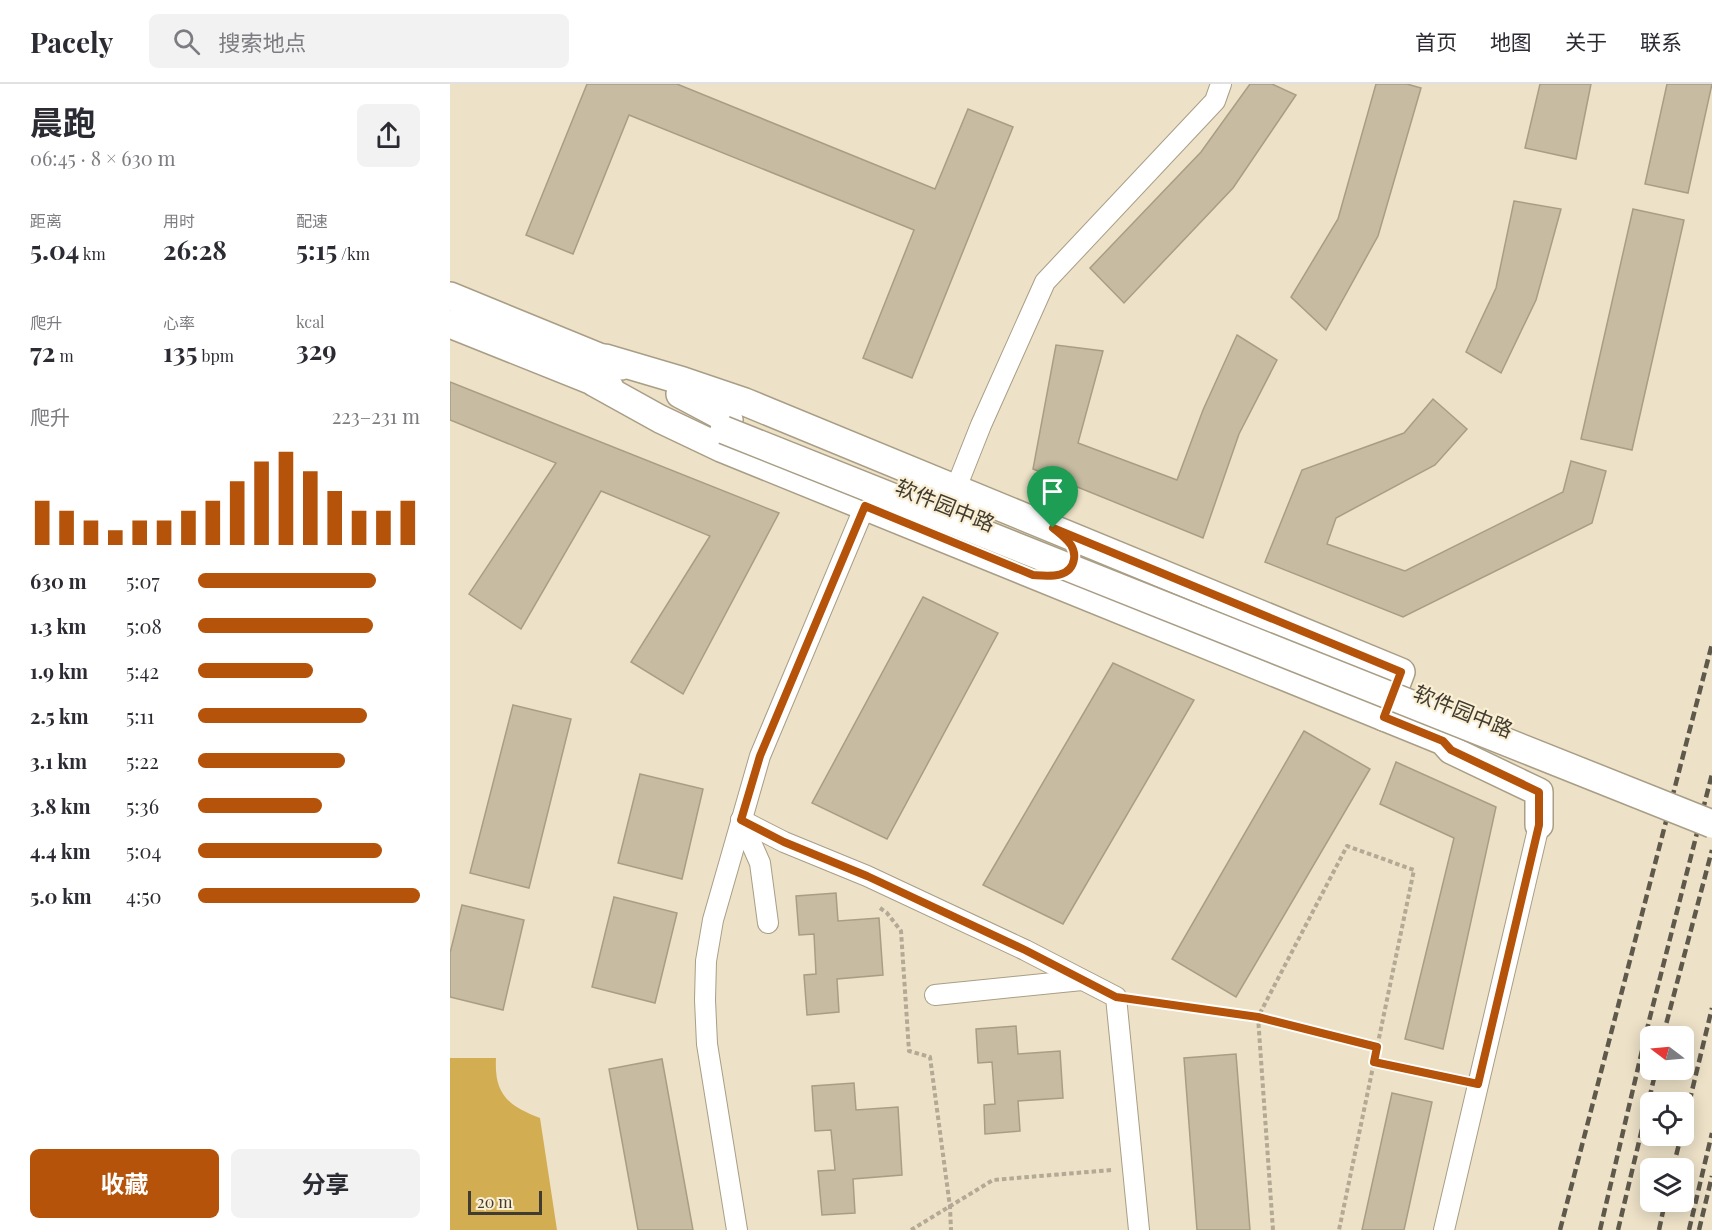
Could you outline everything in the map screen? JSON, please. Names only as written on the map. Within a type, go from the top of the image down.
[{"type":"main road","name":"软件园中路","points":[[450,296],[605,358],[726,425],[1712,824]]},
{"type":"main road","name":"软件园中路","points":[[450,324],[595,383],[726,425],[1712,811]]},
{"type":"main road","points":[[605,358],[745,402],[1401,672],[1384,717]]},
{"type":"main road","points":[[595,383],[660,419],[721,448],[1443,741],[1451,750],[1539,792],[1539,825]]},
{"type":"main road","points":[[1033,575],[1054,576],[1066,572],[1073,563],[1075,552],[1069,542],[1053,528]]},
{"type":"street","points":[[956,488],[981,425],[1045,282],[1215,101],[1221,84]]},
{"type":"street","points":[[737,1230],[707,1044],[706,961],[713,920],[760,756],[865,506]]},
{"type":"street","points":[[741,820],[760,863],[768,923]]},
{"type":"street","points":[[741,820],[784,842],[867,876],[1025,950],[1116,997],[1139,1230]]},
{"type":"street","points":[[1444,1230],[1539,825]]},
{"type":"street","points":[[935,995],[1082,980]]},
{"type":"path","points":[[1273,1230],[1258,1017],[1347,846],[1414,870],[1339,1230]]},
{"type":"path","points":[[887,913],[901,931],[909,1052],[930,1057],[951,1230]]},
{"type":"path","points":[[1116,997],[1258,1017],[1377,1047]]},
{"type":"path","points":[[1374,1062],[1478,1084]]},
{"type":"path","points":[[911,1230],[993,1180],[1134,1168]]},
{"type":"shaded area","points":[[450,1058],[496,1058],[498,1081],[505,1097],[519,1109],[540,1118],[557,1230],[450,1230]]},
{"type":"building","points":[[587,84],[677,84],[935,189],[968,109],[1013,127],[912,378],[863,358],[914,230],[629,115],[573,254],[526,235]]},
{"type":"building","points":[[1250,84],[1272,84],[1296,95],[1233,188],[1124,303],[1090,268],[1201,152]]},
{"type":"building","points":[[1376,84],[1407,84],[1421,88],[1378,236],[1326,330],[1291,297],[1338,219]]},
{"type":"building","points":[[1540,84],[1591,84],[1576,159],[1525,148]]},
{"type":"building","points":[[1667,84],[1712,84],[1688,193],[1645,184]]},
{"type":"building","points":[[1514,201],[1561,209],[1536,300],[1501,373],[1466,352],[1496,288]]},
{"type":"building","points":[[1633,209],[1684,220],[1632,450],[1581,439]]},
{"type":"building","points":[[1237,335],[1277,360],[1239,434],[1203,538],[1033,469],[1056,345],[1103,351],[1078,443],[1177,480],[1203,410]]},
{"type":"building","points":[[450,382],[779,513],[683,694],[631,662],[710,536],[601,491],[521,629],[469,594],[556,463],[450,420]]},
{"type":"building","points":[[1433,399],[1467,429],[1435,465],[1336,518],[1327,544],[1405,571],[1563,492],[1571,461],[1606,471],[1592,523],[1403,617],[1265,562],[1302,470],[1404,433]]},
{"type":"building","points":[[923,597],[998,633],[887,839],[812,803]]},
{"type":"building","points":[[1113,663],[1194,700],[1063,924],[983,885]]},
{"type":"building","points":[[513,705],[571,719],[529,888],[470,873]]},
{"type":"building","points":[[1304,731],[1370,769],[1236,997],[1172,959]]},
{"type":"building","points":[[1396,762],[1496,807],[1443,1049],[1405,1039],[1454,838],[1380,804]]},
{"type":"building","points":[[640,774],[703,789],[682,879],[618,863]]},
{"type":"building","points":[[836,893],[838,921],[879,918],[883,975],[837,979],[839,1012],[807,1015],[804,975],[816,974],[814,934],[799,935],[796,896]]},
{"type":"building","points":[[614,897],[677,913],[655,1003],[592,987]]},
{"type":"building","points":[[462,905],[524,920],[503,1010],[450,997],[450,953]]},
{"type":"building","points":[[1016,1026],[1018,1054],[1060,1051],[1063,1098],[1018,1101],[1020,1131],[985,1134],[984,1105],[995,1104],[992,1062],[978,1063],[976,1029]]},
{"type":"building","points":[[1236,1054],[1250,1230],[1197,1230],[1184,1058]]},
{"type":"building","points":[[662,1059],[693,1230],[638,1230],[609,1069]]},
{"type":"building","points":[[854,1083],[856,1110],[898,1107],[902,1175],[853,1179],[855,1213],[822,1215],[818,1171],[835,1170],[831,1130],[815,1131],[812,1086]]},
{"type":"building","points":[[1392,1093],[1432,1102],[1404,1230],[1362,1230]]},
{"type":"railway","points":[[1560,1230],[1712,644]]},
{"type":"railway","points":[[1600,1230],[1649,1021],[1712,774]]},
{"type":"railway","points":[[1666,1026],[1712,850]]},
{"type":"railway","points":[[1692,1092],[1712,1008]]},
{"type":"railway","points":[[1618,1230],[1654,1080]]},
{"type":"railway","points":[[1689,1230],[1712,1133]]},
{"type":"railway","points":[[1676,1158],[1678,1146]]},
{"type":"railway","points":[[1699,1230],[1712,1176]]},
{"type":"railway","points":[[1659,1230],[1663,1212]]},
{"type":"route","points":[[865,506],[1033,575],[1054,576],[1066,572],[1073,563],[1075,552],[1069,542],[1053,528],[1401,672],[1384,717],[1443,741],[1451,750],[1539,792],[1539,825],[1478,1084],[1374,1062],[1377,1047],[1258,1017],[1116,997],[1025,950],[867,876],[784,842],[741,820],[760,756],[865,506]]}]
